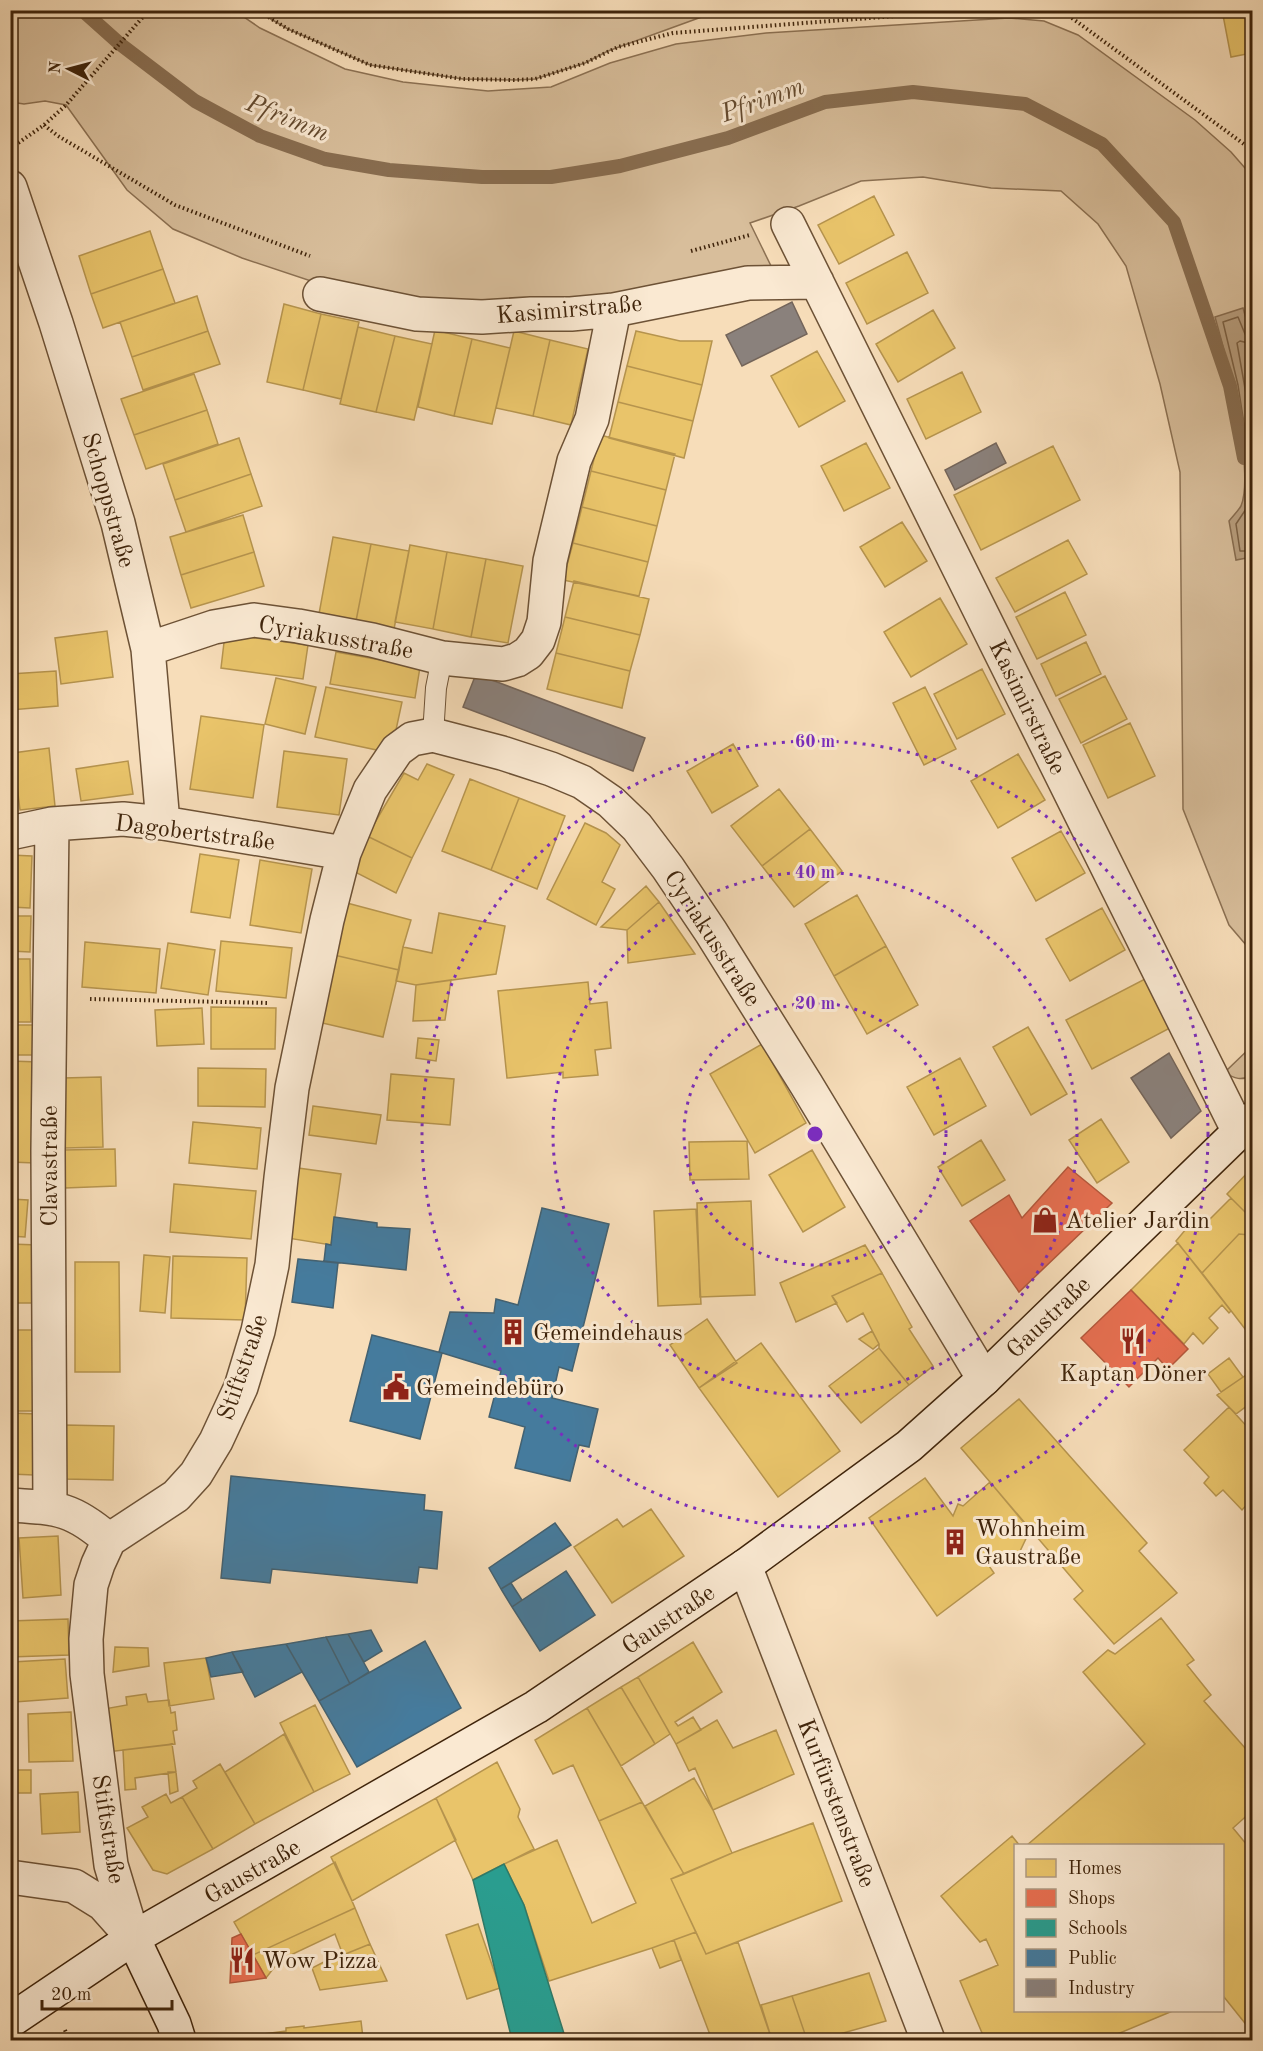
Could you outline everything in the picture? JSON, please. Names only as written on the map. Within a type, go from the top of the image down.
[{"type":"street","name":"Schoppstraße","points":[[10,187],[56,323],[118,523],[148,649],[163,823]]},
{"type":"street","name":"Kasimirstraße","points":[[788,224],[1246,1126]]},
{"type":"street","name":"Kasimirstraße","points":[[320,294],[417,314],[460,316],[571,314],[614,310],[747,283],[817,282]]},
{"type":"street","name":"Cyriakusstraße","points":[[148,649],[214,627],[254,621],[298,626],[372,640],[442,658],[503,664],[517,660],[528,652],[538,640],[544,622],[550,561],[574,462],[592,419],[614,310]]},
{"type":"street","name":"Cyriakusstraße","points":[[433,735],[502,753],[582,782],[611,802],[637,827],[668,868],[806,1084],[984,1379]]},
{"type":"street","points":[[344,853],[370,790],[397,750],[412,739],[433,735]]},
{"type":"street","name":"Dagobertstraße","points":[[10,833],[52,824],[123,819],[163,823],[344,853]]},
{"type":"street","name":"Clavastraße","points":[[50,1507],[48,1163],[52,824]]},
{"type":"street","name":"Stiftstraße","points":[[133,1938],[111,1864],[87,1674],[86,1639],[91,1585],[109,1540],[176,1496],[196,1474],[216,1441],[241,1387],[258,1331],[272,1265],[292,1088],[327,920],[344,853]]},
{"type":"street","name":"Gaustraße","points":[[10,2021],[133,1938],[536,1707],[745,1566],[909,1446],[984,1379],[1246,1126]]},
{"type":"street","points":[[10,1505],[50,1507],[73,1513],[91,1524],[109,1540]]},
{"type":"street","name":"Kurfürstenstraße","points":[[745,1566],[928,2040]]},
{"type":"street","points":[[10,1877],[74,1886],[103,1904],[133,1938],[174,2024],[179,2040]]},
{"type":"lane","points":[[433,735],[436,688],[442,658]]},
{"type":"path","points":[[10,148],[44,125],[66,105],[149,10]]},
{"type":"path","points":[[257,10],[288,29],[370,65],[464,79],[515,80],[535,79],[585,63],[618,47],[673,33],[975,10]]},
{"type":"path","points":[[1061,10],[1252,150]]},
{"type":"path","points":[[44,125],[58,136],[175,204],[317,259]]},
{"type":"path","points":[[686,253],[788,224]]},
{"type":"path","points":[[50,998],[309,1004]]},
{"type":"shaded area","points":[[10,11],[235,11],[260,28],[345,69],[403,82],[488,91],[551,87],[610,63],[676,44],[766,33],[1009,18],[1044,21],[1078,35],[1195,120],[1231,152],[1252,176],[1252,952],[1229,925],[1183,809],[1180,472],[1160,384],[1126,266],[1098,224],[1061,191],[991,188],[923,177],[861,181],[750,223],[772,268],[642,294],[500,307],[329,287],[242,258],[173,229],[127,190],[66,105],[45,101],[24,104],[11,102]]},
{"type":"shaded area","points":[[257,11],[718,11],[608,51],[585,63],[535,79],[515,80],[463,79],[370,65],[288,29]]},
{"type":"shaded area","points":[[1252,1046],[1252,1075],[1238,1078],[1225,1072]]},
{"type":"water","points":[[1243,308],[1252,340],[1252,557],[1236,560],[1229,521],[1241,506],[1244,490],[1242,441],[1226,358],[1215,317]]},
{"type":"building: Homes","points":[[1222,10],[1252,10],[1252,53],[1231,57]]},
{"type":"building: Homes","points":[[874,196],[894,235],[839,264],[818,225]]},
{"type":"building: Homes","points":[[150,231],[163,269],[91,294],[79,256]]},
{"type":"building: Homes","points":[[907,252],[928,293],[867,324],[846,283]]},
{"type":"building: Homes","points":[[163,269],[175,303],[103,328],[91,294]]},
{"type":"building: Homes","points":[[197,296],[208,331],[132,357],[120,322]]},
{"type":"building: Homes","points":[[284,304],[321,314],[303,390],[267,382]]},
{"type":"building: Homes","points":[[933,310],[955,348],[898,382],[876,344]]},
{"type":"building: Homes","points":[[321,314],[359,322],[341,399],[303,390]]},
{"type":"building: Homes","points":[[358,327],[395,336],[376,412],[340,404]]},
{"type":"building: Homes","points":[[435,330],[472,339],[454,416],[418,407]]},
{"type":"building: Homes","points":[[208,331],[220,364],[143,390],[132,357]]},
{"type":"building: Homes","points":[[514,331],[550,340],[533,416],[496,408]]},
{"type":"building: Homes","points":[[636,331],[680,341],[712,341],[702,385],[627,366]]},
{"type":"building: Homes","points":[[395,336],[432,344],[414,420],[376,412]]},
{"type":"building: Homes","points":[[472,339],[510,348],[492,424],[454,416]]},
{"type":"building: Homes","points":[[550,340],[588,349],[571,425],[533,416]]},
{"type":"building: Homes","points":[[817,351],[845,401],[799,427],[771,376]]},
{"type":"building: Homes","points":[[627,366],[702,385],[693,421],[618,402]]},
{"type":"building: Homes","points":[[962,372],[981,412],[926,439],[907,399]]},
{"type":"building: Homes","points":[[194,374],[207,410],[134,435],[121,399]]},
{"type":"building: Homes","points":[[618,402],[693,421],[684,458],[609,438]]},
{"type":"building: Homes","points":[[207,410],[218,444],[146,469],[134,435]]},
{"type":"building: Homes","points":[[600,435],[675,454],[666,490],[591,471]]},
{"type":"building: Homes","points":[[239,438],[251,474],[175,500],[163,464]]},
{"type":"building: Homes","points":[[866,443],[890,488],[844,511],[821,466]]},
{"type":"building: Homes","points":[[1053,446],[1080,500],[981,550],[954,495]]},
{"type":"building: Homes","points":[[591,471],[666,490],[657,526],[582,507]]},
{"type":"building: Homes","points":[[251,474],[262,506],[186,532],[175,500]]},
{"type":"building: Homes","points":[[582,507],[657,526],[648,562],[573,543]]},
{"type":"building: Homes","points":[[243,515],[254,552],[181,575],[170,537]]},
{"type":"building: Homes","points":[[902,522],[927,561],[885,587],[860,547]]},
{"type":"building: Homes","points":[[333,537],[371,544],[356,621],[319,614]]},
{"type":"building: Homes","points":[[1068,540],[1087,574],[1015,612],[996,578]]},
{"type":"building: Homes","points":[[573,543],[648,562],[639,596],[563,580]]},
{"type":"building: Homes","points":[[371,544],[409,551],[394,629],[356,621]]},
{"type":"building: Homes","points":[[410,545],[447,552],[433,629],[395,622]]},
{"type":"building: Homes","points":[[254,552],[264,586],[191,608],[181,575]]},
{"type":"building: Homes","points":[[447,552],[486,559],[471,637],[433,629]]},
{"type":"building: Homes","points":[[486,559],[523,566],[508,643],[471,637]]},
{"type":"building: Homes","points":[[574,581],[649,599],[640,635],[565,617]]},
{"type":"building: Homes","points":[[1065,592],[1086,635],[1037,659],[1016,617]]},
{"type":"building: Homes","points":[[940,598],[967,644],[911,677],[884,632]]},
{"type":"building: Homes","points":[[565,617],[640,635],[630,671],[556,653]]},
{"type":"building: Homes","points":[[107,631],[113,677],[61,684],[55,638]]},
{"type":"building: Homes","points":[[225,634],[308,645],[303,679],[221,668]]},
{"type":"building: Homes","points":[[1086,642],[1101,674],[1056,696],[1041,664]]},
{"type":"building: Homes","points":[[336,652],[420,667],[415,698],[330,684]]},
{"type":"building: Homes","points":[[556,653],[630,671],[622,708],[547,689]]},
{"type":"building: Homes","points":[[982,669],[1005,714],[957,739],[934,694]]},
{"type":"building: Homes","points":[[56,671],[58,706],[10,710],[10,674]]},
{"type":"building: Homes","points":[[1105,676],[1127,719],[1081,743],[1059,699]]},
{"type":"building: Homes","points":[[276,678],[316,687],[305,734],[265,724]]},
{"type":"building: Homes","points":[[326,687],[402,702],[391,753],[315,737]]},
{"type":"building: Homes","points":[[925,687],[956,749],[924,765],[893,703]]},
{"type":"building: Homes","points":[[201,716],[264,725],[253,798],[190,789]]},
{"type":"building: Homes","points":[[1130,723],[1155,776],[1108,798],[1083,745]]},
{"type":"building: Homes","points":[[733,744],[758,786],[712,813],[687,771]]},
{"type":"building: Homes","points":[[49,748],[55,806],[20,810],[13,753]]},
{"type":"building: Homes","points":[[284,751],[347,759],[339,815],[277,807]]},
{"type":"building: Homes","points":[[1018,754],[1045,800],[998,828],[971,781]]},
{"type":"building: Homes","points":[[128,761],[133,794],[81,801],[76,769]]},
{"type":"building: Homes","points":[[427,764],[454,775],[412,858],[367,836],[404,773],[418,780]]},
{"type":"building: Homes","points":[[470,779],[519,798],[491,870],[442,851]]},
{"type":"building: Homes","points":[[779,789],[810,829],[762,866],[731,826]]},
{"type":"building: Homes","points":[[519,798],[565,816],[537,889],[491,870]]},
{"type":"building: Homes","points":[[585,823],[606,833],[620,845],[602,882],[615,889],[596,925],[547,899]]},
{"type":"building: Homes","points":[[810,829],[842,871],[794,907],[762,866]]},
{"type":"building: Homes","points":[[1061,831],[1085,873],[1036,901],[1012,858]]},
{"type":"building: Homes","points":[[367,836],[412,858],[396,893],[355,872]]},
{"type":"building: Homes","points":[[200,854],[239,860],[230,918],[191,912]]},
{"type":"building: Homes","points":[[10,855],[32,856],[30,908],[10,907]]},
{"type":"building: Homes","points":[[260,860],[312,869],[301,933],[250,925]]},
{"type":"building: Homes","points":[[646,886],[659,902],[627,930],[601,927]]},
{"type":"building: Homes","points":[[857,895],[886,946],[834,976],[805,924]]},
{"type":"building: Homes","points":[[659,902],[695,954],[628,963],[627,930]]},
{"type":"building: Homes","points":[[347,903],[411,920],[399,970],[334,955]]},
{"type":"building: Homes","points":[[1102,908],[1125,950],[1070,981],[1046,939]]},
{"type":"building: Homes","points":[[439,913],[505,926],[496,974],[416,985],[396,981],[403,947],[432,953]]},
{"type":"building: Homes","points":[[10,916],[31,916],[30,952],[10,951]]},
{"type":"building: Homes","points":[[221,941],[292,948],[286,998],[216,991]]},
{"type":"building: Homes","points":[[85,942],[160,949],[156,993],[82,987]]},
{"type":"building: Homes","points":[[168,943],[215,950],[208,995],[161,988]]},
{"type":"building: Homes","points":[[886,946],[918,1005],[867,1034],[834,976]]},
{"type":"building: Homes","points":[[334,955],[399,970],[383,1037],[318,1022]]},
{"type":"building: Homes","points":[[10,959],[30,959],[31,1022],[10,1022]]},
{"type":"building: Homes","points":[[1145,979],[1170,1028],[1092,1069],[1066,1020]]},
{"type":"building: Homes","points":[[451,980],[445,1020],[413,1021],[416,985]]},
{"type":"building: Homes","points":[[588,982],[590,1004],[607,1002],[611,1048],[595,1050],[598,1075],[563,1078],[563,1072],[507,1078],[498,991]]},
{"type":"building: Homes","points":[[211,1007],[276,1008],[275,1049],[211,1049]]},
{"type":"building: Homes","points":[[202,1008],[204,1044],[157,1046],[155,1010]]},
{"type":"building: Homes","points":[[10,1025],[33,1025],[33,1055],[10,1055]]},
{"type":"building: Homes","points":[[1028,1027],[1067,1094],[1031,1115],[993,1047]]},
{"type":"building: Homes","points":[[418,1038],[439,1040],[436,1061],[416,1058]]},
{"type":"building: Homes","points":[[762,1044],[806,1123],[755,1153],[710,1074]]},
{"type":"building: Homes","points":[[960,1058],[986,1106],[934,1135],[907,1087]]},
{"type":"building: Homes","points":[[10,1061],[39,1062],[35,1163],[10,1162]]},
{"type":"building: Homes","points":[[198,1068],[266,1069],[265,1107],[198,1106]]},
{"type":"building: Homes","points":[[391,1074],[454,1079],[450,1125],[387,1120]]},
{"type":"building: Homes","points":[[101,1077],[103,1147],[65,1148],[63,1078]]},
{"type":"building: Homes","points":[[313,1106],[381,1115],[376,1144],[309,1135]]},
{"type":"building: Homes","points":[[1101,1119],[1129,1162],[1097,1183],[1069,1140]]},
{"type":"building: Homes","points":[[193,1122],[261,1128],[257,1169],[189,1163]]},
{"type":"building: Homes","points":[[981,1140],[1005,1180],[962,1206],[938,1167]]},
{"type":"building: Homes","points":[[747,1141],[749,1179],[690,1180],[689,1142]]},
{"type":"building: Homes","points":[[115,1149],[116,1186],[65,1188],[64,1150]]},
{"type":"building: Homes","points":[[812,1150],[845,1207],[803,1232],[769,1175]]},
{"type":"building: Homes","points":[[291,1167],[341,1174],[331,1245],[281,1237]]},
{"type":"building: Homes","points":[[1252,1168],[1252,1219],[1227,1194]]},
{"type":"building: Homes","points":[[174,1184],[256,1191],[251,1239],[170,1232]]},
{"type":"building: Homes","points":[[1231,1198],[1252,1219],[1252,1233],[1250,1235],[1239,1234],[1202,1273],[1176,1241],[1186,1229],[1198,1231]]},
{"type":"building: Homes","points":[[10,1199],[28,1200],[25,1237],[10,1236]]},
{"type":"building: Homes","points":[[751,1201],[755,1295],[700,1297],[697,1203]]},
{"type":"building: Homes","points":[[696,1209],[701,1304],[658,1306],[654,1211]]},
{"type":"building: Homes","points":[[1252,1233],[1252,1338],[1202,1273],[1239,1234],[1250,1235]]},
{"type":"building: Homes","points":[[1178,1243],[1231,1311],[1229,1313],[1222,1305],[1209,1318],[1218,1328],[1203,1344],[1193,1333],[1184,1344],[1131,1290]]},
{"type":"building: Homes","points":[[10,1244],[38,1245],[36,1303],[10,1303]]},
{"type":"building: Homes","points":[[865,1245],[882,1273],[832,1296],[837,1303],[796,1322],[780,1283]]},
{"type":"building: Homes","points":[[144,1255],[170,1257],[165,1313],[140,1311]]},
{"type":"building: Homes","points":[[173,1256],[247,1258],[245,1320],[171,1318]]},
{"type":"building: Homes","points":[[75,1262],[119,1262],[120,1372],[75,1372]]},
{"type":"building: Homes","points":[[882,1273],[912,1327],[909,1329],[933,1366],[909,1385],[879,1348],[863,1313],[847,1322],[832,1296]]},
{"type":"building: Homes","points":[[707,1319],[737,1363],[699,1388],[670,1345]]},
{"type":"building: Homes","points":[[10,1330],[33,1330],[33,1411],[10,1411]]},
{"type":"building: Homes","points":[[872,1331],[879,1344],[873,1349],[859,1339]]},
{"type":"building: Homes","points":[[761,1343],[840,1451],[778,1497],[699,1388]]},
{"type":"building: Homes","points":[[879,1348],[909,1385],[861,1423],[829,1386]]},
{"type":"building: Homes","points":[[1229,1358],[1243,1377],[1221,1392],[1208,1374]]},
{"type":"building: Homes","points":[[1252,1371],[1252,1402],[1236,1414],[1217,1395]]},
{"type":"building: Homes","points":[[1019,1399],[1147,1543],[1139,1551],[1177,1593],[1114,1644],[1074,1599],[1083,1591],[961,1448]]},
{"type":"building: Homes","points":[[1229,1407],[1252,1432],[1252,1499],[1242,1510],[1223,1490],[1216,1496],[1204,1483],[1209,1477],[1184,1450]]},
{"type":"building: Homes","points":[[10,1413],[37,1414],[34,1475],[10,1474]]},
{"type":"building: Homes","points":[[64,1425],[114,1426],[113,1480],[64,1479]]},
{"type":"building: Homes","name":"Wohnheim Gaustraße","points":[[925,1478],[953,1516],[958,1504],[963,1506],[990,1482],[1030,1530],[1014,1564],[990,1554],[987,1563],[994,1573],[937,1616],[869,1518]]},
{"type":"building: Homes","points":[[651,1509],[684,1556],[612,1603],[574,1547],[617,1519],[623,1527]]},
{"type":"building: Homes","points":[[58,1536],[61,1595],[23,1598],[19,1538]]},
{"type":"building: Homes","points":[[1161,1618],[1194,1660],[1187,1665],[1211,1695],[1204,1701],[1252,1756],[1252,1811],[1233,1828],[1252,1851],[1252,2032],[1224,1997],[1224,1844],[1028,1844],[1145,1744],[1083,1672],[1108,1650],[1115,1654]]},
{"type":"building: Homes","points":[[68,1619],[69,1655],[10,1657],[10,1621]]},
{"type":"building: Homes","points":[[693,1642],[722,1692],[675,1722],[678,1726],[693,1717],[701,1730],[676,1744],[638,1677]]},
{"type":"building: Homes","points":[[115,1647],[148,1648],[149,1666],[113,1672]]},
{"type":"building: Homes","points":[[206,1658],[214,1699],[169,1706],[164,1663]]},
{"type":"building: Homes","points":[[65,1659],[68,1698],[15,1702],[12,1662]]},
{"type":"building: Homes","points":[[638,1677],[670,1734],[655,1744],[621,1687]]},
{"type":"building: Homes","points":[[621,1687],[655,1744],[621,1766],[587,1708]]},
{"type":"building: Homes","points":[[146,1694],[148,1702],[169,1700],[171,1713],[175,1712],[177,1730],[173,1731],[175,1744],[107,1752],[104,1709],[127,1705],[126,1697]]},
{"type":"building: Homes","points":[[315,1705],[350,1774],[314,1792],[280,1723]]},
{"type":"building: Homes","points":[[587,1708],[642,1802],[599,1821],[573,1765],[553,1774],[535,1740]]},
{"type":"building: Homes","points":[[71,1712],[73,1761],[29,1762],[28,1714]]},
{"type":"building: Homes","points":[[717,1720],[733,1748],[776,1730],[794,1774],[713,1810],[695,1768],[689,1771],[676,1744]]},
{"type":"building: Homes","points":[[284,1734],[314,1792],[255,1824],[225,1772]]},
{"type":"building: Homes","points":[[172,1744],[176,1772],[135,1778],[136,1789],[125,1790],[123,1750]]},
{"type":"building: Homes","points":[[497,1762],[520,1809],[518,1817],[534,1849],[473,1880],[436,1798]]},
{"type":"building: Homes","points":[[220,1764],[255,1824],[213,1849],[182,1797],[197,1788],[193,1781]]},
{"type":"building: Homes","points":[[10,1770],[31,1770],[31,1793],[10,1793]]},
{"type":"building: Homes","points":[[168,1772],[176,1772],[178,1791],[170,1794]]},
{"type":"building: Homes","points":[[694,1778],[713,1810],[732,1853],[684,1874],[645,1806]]},
{"type":"building: Homes","points":[[78,1792],[80,1832],[42,1834],[40,1794]]},
{"type":"building: Homes","points":[[166,1794],[171,1803],[182,1797],[213,1849],[167,1874],[153,1870],[127,1828],[148,1817],[142,1807]]},
{"type":"building: Homes","points":[[436,1798],[456,1840],[352,1901],[331,1857]]},
{"type":"building: Homes","points":[[642,1802],[684,1874],[671,1879],[696,1932],[549,1981],[524,1905],[504,1864],[557,1840],[592,1923],[636,1903],[599,1821]]},
{"type":"building: Homes","points":[[813,1823],[842,1901],[706,1954],[671,1879],[732,1853]]},
{"type":"building: Homes","points":[[1012,1836],[1018,1844],[1014,1844],[1014,2012],[1170,2012],[1103,2040],[985,2040],[960,1981],[998,1965],[986,1939],[980,1942],[941,1896]]},
{"type":"building: Homes","points":[[335,1862],[355,1908],[253,1955],[234,1922]]},
{"type":"building: Homes","points":[[355,1908],[370,1944],[343,1955],[335,1934],[280,1960],[266,1978],[253,1955]]},
{"type":"building: Homes","points":[[478,1924],[500,1988],[467,1999],[446,1935]]},
{"type":"building: Homes","points":[[696,1932],[706,1954],[738,1942],[772,2040],[712,2040],[674,1940]]},
{"type":"building: Homes","points":[[674,1940],[681,1960],[660,1968],[652,1948]]},
{"type":"building: Homes","points":[[370,1944],[387,1981],[320,1990],[312,1968],[343,1952],[343,1955]]},
{"type":"building: Homes","points":[[869,1973],[886,2021],[818,2040],[807,2040],[792,1996]]},
{"type":"building: Homes","points":[[792,1996],[807,2040],[772,2040],[761,2005]]},
{"type":"building: Homes","points":[[361,2021],[363,2038],[373,2037],[373,2040],[234,2040],[233,2038],[286,2031],[286,2028]]},
{"type":"building: Shops","points":[[1068,1167],[1112,1203],[1019,1292],[970,1221],[1009,1195],[1022,1218]]},
{"type":"building: Shops","name":"Kaptan Döner","points":[[1131,1290],[1188,1349],[1168,1369],[1158,1358],[1129,1387],[1081,1338]]},
{"type":"building: Shops","points":[[241,1934],[266,1978],[230,1983],[232,1938]]},
{"type":"building: Schools","points":[[504,1864],[524,1905],[566,2040],[512,2040],[473,1880]]},
{"type":"building: Public","name":"Gemeindehaus","points":[[542,1208],[609,1224],[572,1371],[559,1367],[552,1398],[598,1409],[589,1447],[579,1445],[570,1481],[515,1468],[525,1427],[489,1417],[501,1371],[439,1352],[450,1312],[494,1313],[496,1299],[518,1305]]},
{"type":"building: Public","points":[[334,1217],[377,1223],[377,1227],[410,1229],[406,1270],[324,1261],[326,1244],[331,1245]]},
{"type":"building: Public","points":[[298,1259],[338,1263],[333,1308],[292,1302]]},
{"type":"building: Public","name":"Gemeindebüro","points":[[372,1335],[442,1353],[420,1439],[350,1421]]},
{"type":"building: Public","points":[[231,1476],[425,1495],[424,1510],[442,1512],[437,1569],[419,1567],[417,1583],[272,1569],[270,1583],[221,1578]]},
{"type":"building: Public","points":[[555,1523],[571,1545],[501,1589],[489,1568]]},
{"type":"building: Public","points":[[566,1571],[595,1615],[540,1651],[512,1607]]},
{"type":"building: Public","points":[[511,1583],[522,1600],[512,1607],[501,1589]]},
{"type":"building: Public","points":[[371,1630],[382,1651],[364,1662],[348,1634]]},
{"type":"building: Public","points":[[348,1634],[369,1672],[350,1684],[326,1637]]},
{"type":"building: Public","points":[[326,1637],[350,1684],[319,1701],[286,1644]]},
{"type":"building: Public","points":[[425,1641],[461,1708],[357,1767],[319,1701]]},
{"type":"building: Public","points":[[286,1644],[302,1672],[255,1697],[232,1652]]},
{"type":"building: Public","points":[[232,1652],[243,1672],[211,1677],[206,1658]]},
{"type":"building: Industry","points":[[792,302],[807,334],[742,366],[726,335]]},
{"type":"building: Industry","points":[[996,443],[1006,463],[955,490],[945,470]]},
{"type":"building: Industry","points":[[476,674],[645,738],[633,771],[463,707]]},
{"type":"building: Industry","points":[[1169,1053],[1201,1111],[1171,1138],[1131,1078]]},
{"type":"waterway","name":"Pfrimm","points":[[82,10],[120,44],[195,101],[260,136],[325,159],[389,170],[482,177],[551,177],[620,166],[728,138],[825,102],[913,92],[1025,104],[1102,144],[1174,222],[1230,386],[1244,458]]},
{"type":"place","name":"Atelier Jardin","points":[[1045,1220]]},
{"type":"place","name":"Gemeindehaus","points":[[513,1332]]},
{"type":"place","name":"Kaptan Döner","points":[[1133,1341]]},
{"type":"place","name":"Gemeindebüro","points":[[396,1387]]},
{"type":"place","name":"Wohnheim Gaustraße","points":[[955,1542]]},
{"type":"place","name":"Wow Pizza","points":[[242,1960]]}]
